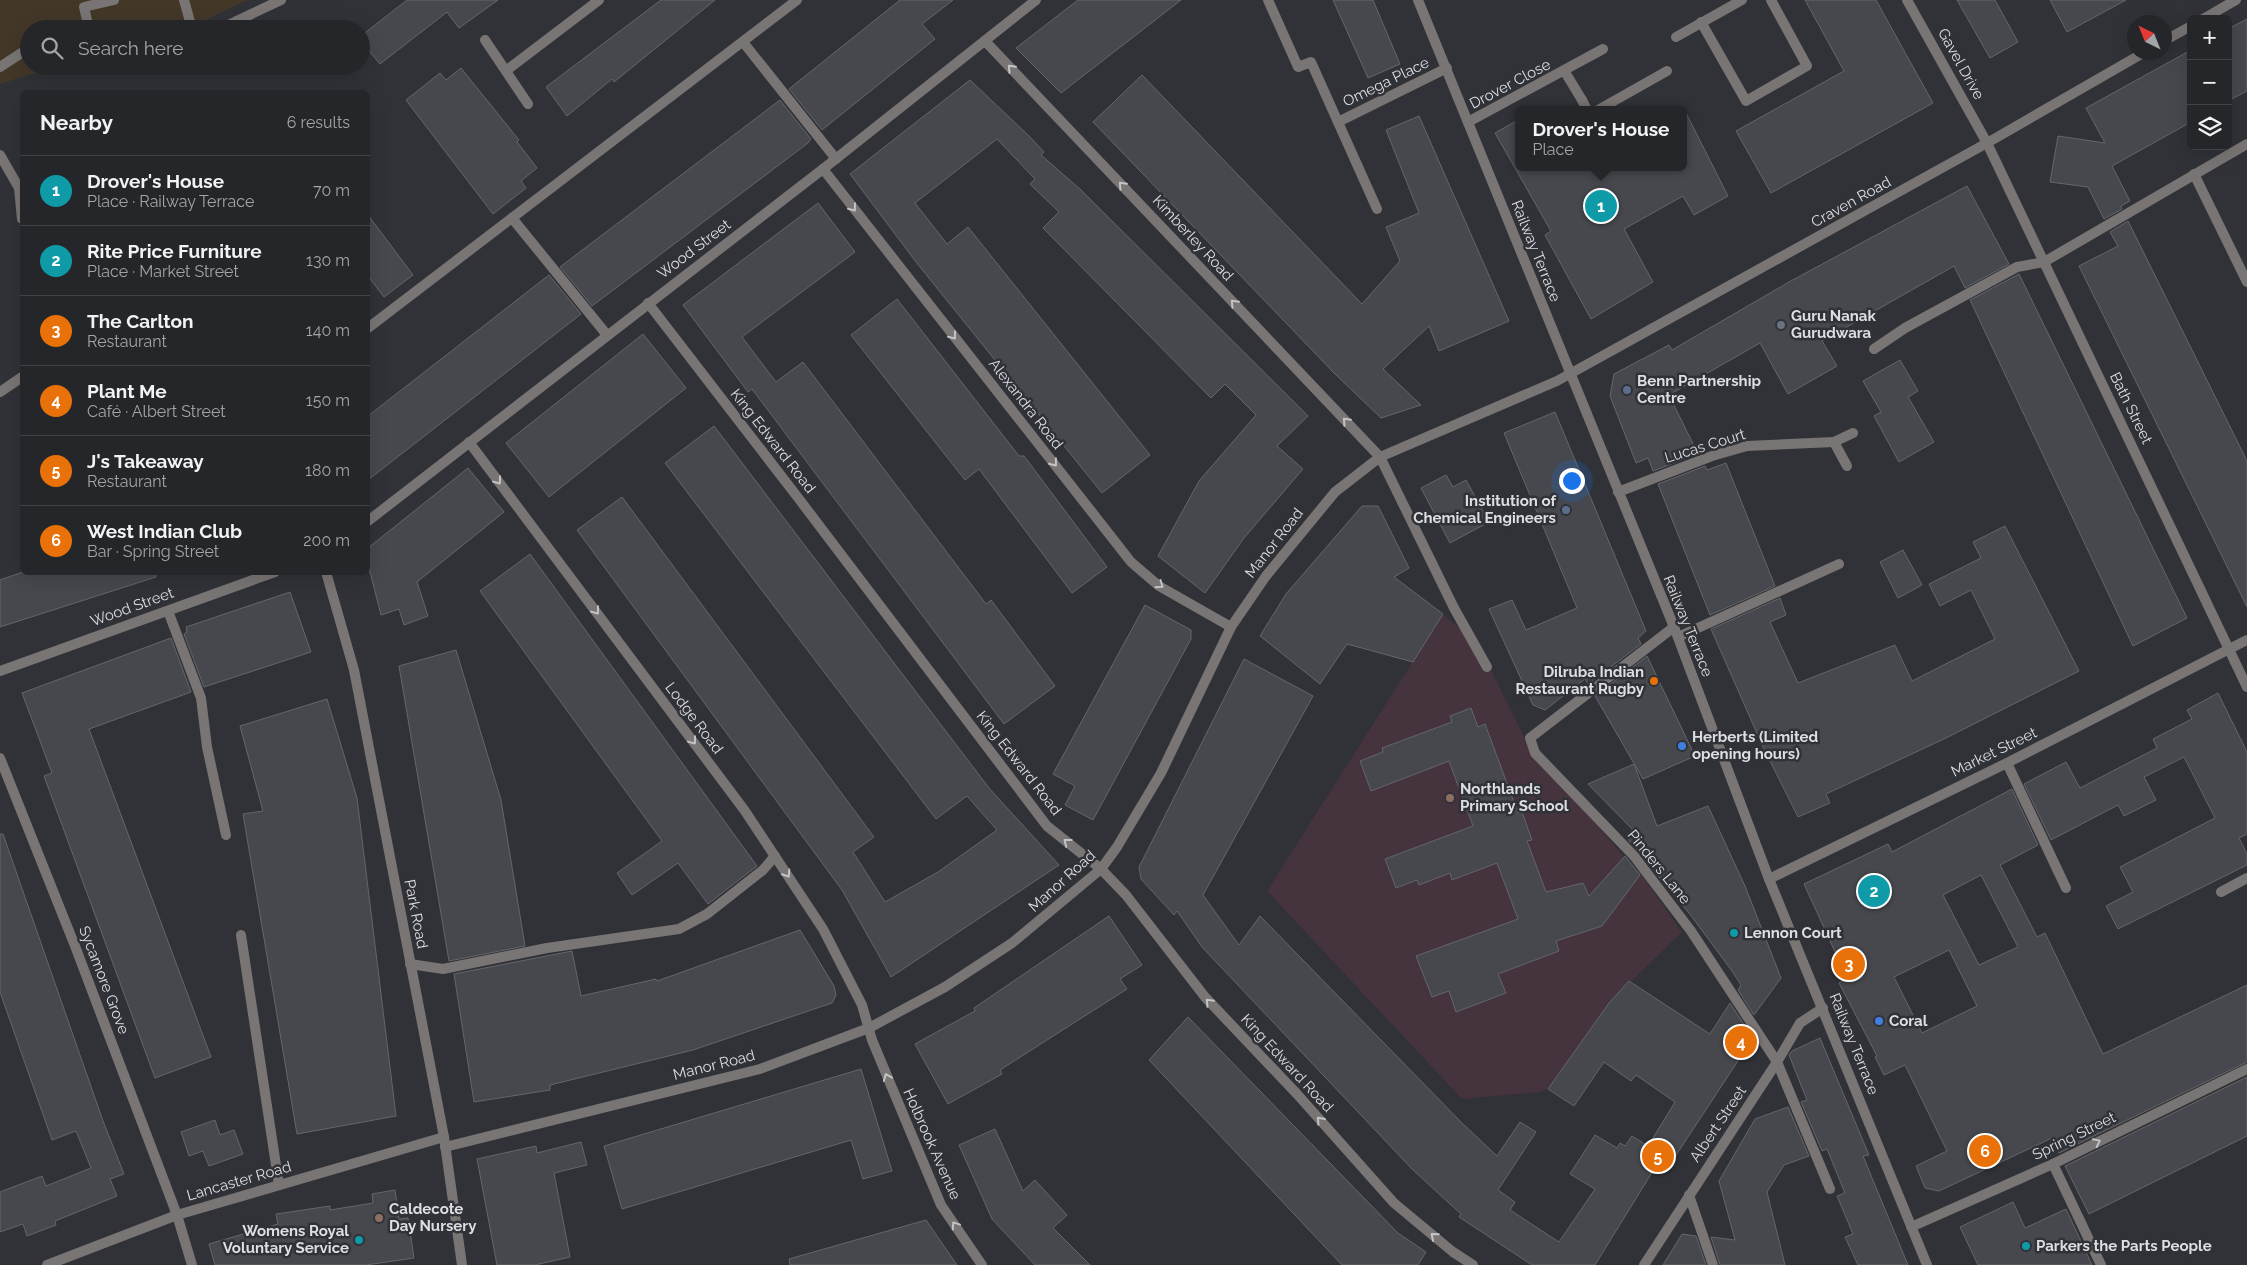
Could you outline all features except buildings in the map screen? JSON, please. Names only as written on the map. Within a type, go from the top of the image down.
[{"type":"street","points":[[87,20],[84,7],[114,0]]},
{"type":"street","points":[[184,0],[190,20]]},
{"type":"street","points":[[239,20],[281,0]]},
{"type":"street","points":[[507,70],[599,0]]},
{"type":"street","points":[[370,326],[798,0]]},
{"type":"street","name":"Wood Street","points":[[370,519],[836,159],[1036,0]]},
{"type":"street","name":"Omega Place","points":[[1268,0],[1298,67],[1311,62],[1377,209]]},
{"type":"street","name":"Railway Terrace","points":[[1418,0],[1569,374],[1676,632],[1769,879],[1927,1265]]},
{"type":"street","points":[[1676,37],[1742,0]]},
{"type":"street","points":[[1701,22],[1746,101],[1807,66],[1771,0]]},
{"type":"street","name":"Gavel Drive","points":[[1907,0],[1988,143]]},
{"type":"street","points":[[2210,15],[2236,0]]},
{"type":"street","points":[[2172,37],[2187,28]]},
{"type":"street","points":[[486,40],[528,104]]},
{"type":"street","name":"Kimberley Road","points":[[985,41],[1380,456]]},
{"type":"street","points":[[743,42],[836,159]]},
{"type":"street","name":"Drover Close","points":[[1468,122],[1565,72],[1603,49]]},
{"type":"street","points":[[0,67],[20,54]]},
{"type":"street","name":"Craven Road","points":[[1569,374],[1988,143],[2131,60]]},
{"type":"street","name":"Omega Place","points":[[1338,122],[1447,68]]},
{"type":"street","points":[[1605,106],[1667,71]]},
{"type":"street","name":"Drover Close","points":[[1565,72],[1585,106]]},
{"type":"street","name":"Bath Street","points":[[1988,143],[2247,687]]},
{"type":"street","points":[[1874,349],[1906,328],[2017,267],[2044,262],[2247,144]]},
{"type":"street","points":[[0,155],[19,188],[20,198]]},
{"type":"street","name":"Alexandra Road","points":[[823,169],[1131,562],[1159,586],[1231,627]]},
{"type":"street","points":[[2194,174],[2247,282]]},
{"type":"street","points":[[512,218],[607,335]]},
{"type":"street","name":"King Edward Road","points":[[648,303],[1047,826],[1101,869],[1126,895],[1205,997],[1297,1094],[1394,1203],[1453,1252],[1473,1265]]},
{"type":"street","name":"Manor Road","points":[[444,1142],[760,1070],[869,1028],[945,987],[1012,943],[1101,869],[1117,847],[1161,773],[1231,627],[1266,576],[1335,492],[1380,456],[1569,374]]},
{"type":"street","points":[[0,392],[20,379]]},
{"type":"street","name":"Lucas Court","points":[[1618,492],[1712,456],[1747,446],[1834,442],[1853,433]]},
{"type":"street","name":"Lodge Road","points":[[469,442],[745,811],[823,929],[862,1005],[869,1028]]},
{"type":"street","points":[[1834,442],[1847,466]]},
{"type":"street","points":[[1380,456],[1454,608],[1487,666]]},
{"type":"street","points":[[1676,632],[1839,564]]},
{"type":"street","name":"Wood Street","points":[[0,671],[267,575]]},
{"type":"street","name":"Park Road","points":[[327,575],[354,670],[444,1142],[462,1265]]},
{"type":"street","points":[[168,611],[201,698],[207,747],[226,835]]},
{"type":"street","name":"Pinders Lane","points":[[1676,632],[1530,738],[1535,753],[1634,856],[1691,931],[1777,1062],[1830,1189]]},
{"type":"street","name":"Market Street","points":[[1769,879],[2007,763],[2247,640]]},
{"type":"street","name":"Sycamore Grove","points":[[0,758],[75,946],[177,1215],[192,1265]]},
{"type":"street","points":[[2007,763],[2066,888]]},
{"type":"street","points":[[410,964],[443,969],[546,948],[679,929],[707,914],[763,870],[775,856]]},
{"type":"street","points":[[2221,892],[2247,878]]},
{"type":"street","points":[[241,935],[279,1185]]},
{"type":"street","name":"Albert Street","points":[[1644,1265],[1688,1195],[1777,1062],[1800,1023],[1823,1008]]},
{"type":"street","name":"Holbrook Avenue","points":[[869,1028],[899,1106],[941,1205],[982,1265]]},
{"type":"street","name":"Spring Street","points":[[1912,1227],[2053,1164],[2247,1068]]},
{"type":"street","name":"Lancaster Road","points":[[47,1265],[177,1215],[279,1185],[444,1142]]},
{"type":"street","points":[[2053,1164],[2101,1265]]},
{"type":"street","points":[[1688,1195],[1713,1265]]},
{"type":"shaded area","points":[[0,0],[247,0],[206,20],[20,20],[20,75],[28,75],[0,84]]},
{"type":"shaded area","name":"Northlands Primary School","points":[[1443,614],[1479,645],[1525,739],[1624,857],[1641,874],[1682,932],[1609,1003],[1548,1089],[1540,1092],[1462,1099],[1267,891]]},
{"type":"place","name":"Drover's House","points":[[1601,206]]},
{"type":"place","name":"Guru Nanak Gurudwara","points":[[1781,325]]},
{"type":"place","name":"Benn Partnership Centre","points":[[1627,390]]},
{"type":"place","name":"Institution of Chemical Engineers","points":[[1566,510]]},
{"type":"place","name":"Dilruba Indian Restaurant Rugby","points":[[1654,681]]},
{"type":"place","name":"Herberts (Limited opening hours)","points":[[1682,746]]},
{"type":"place","name":"Northlands Primary School","points":[[1450,798]]},
{"type":"place","name":"Rite Price Furniture","points":[[1874,891]]},
{"type":"place","name":"Lennon Court","points":[[1734,933]]},
{"type":"place","name":"The Carlton","points":[[1849,964]]},
{"type":"place","name":"Coral","points":[[1879,1021]]},
{"type":"place","name":"Plant Me","points":[[1741,1042]]},
{"type":"place","name":"West Indian Club","points":[[1985,1151]]},
{"type":"place","name":"J's Takeaway","points":[[1658,1156]]},
{"type":"place","name":"Caldecote Day Nursery","points":[[379,1218]]},
{"type":"place","name":"Womens Royal Voluntary Service","points":[[359,1240]]},
{"type":"place","name":"Parkers the Parts People","points":[[2026,1246]]}]
